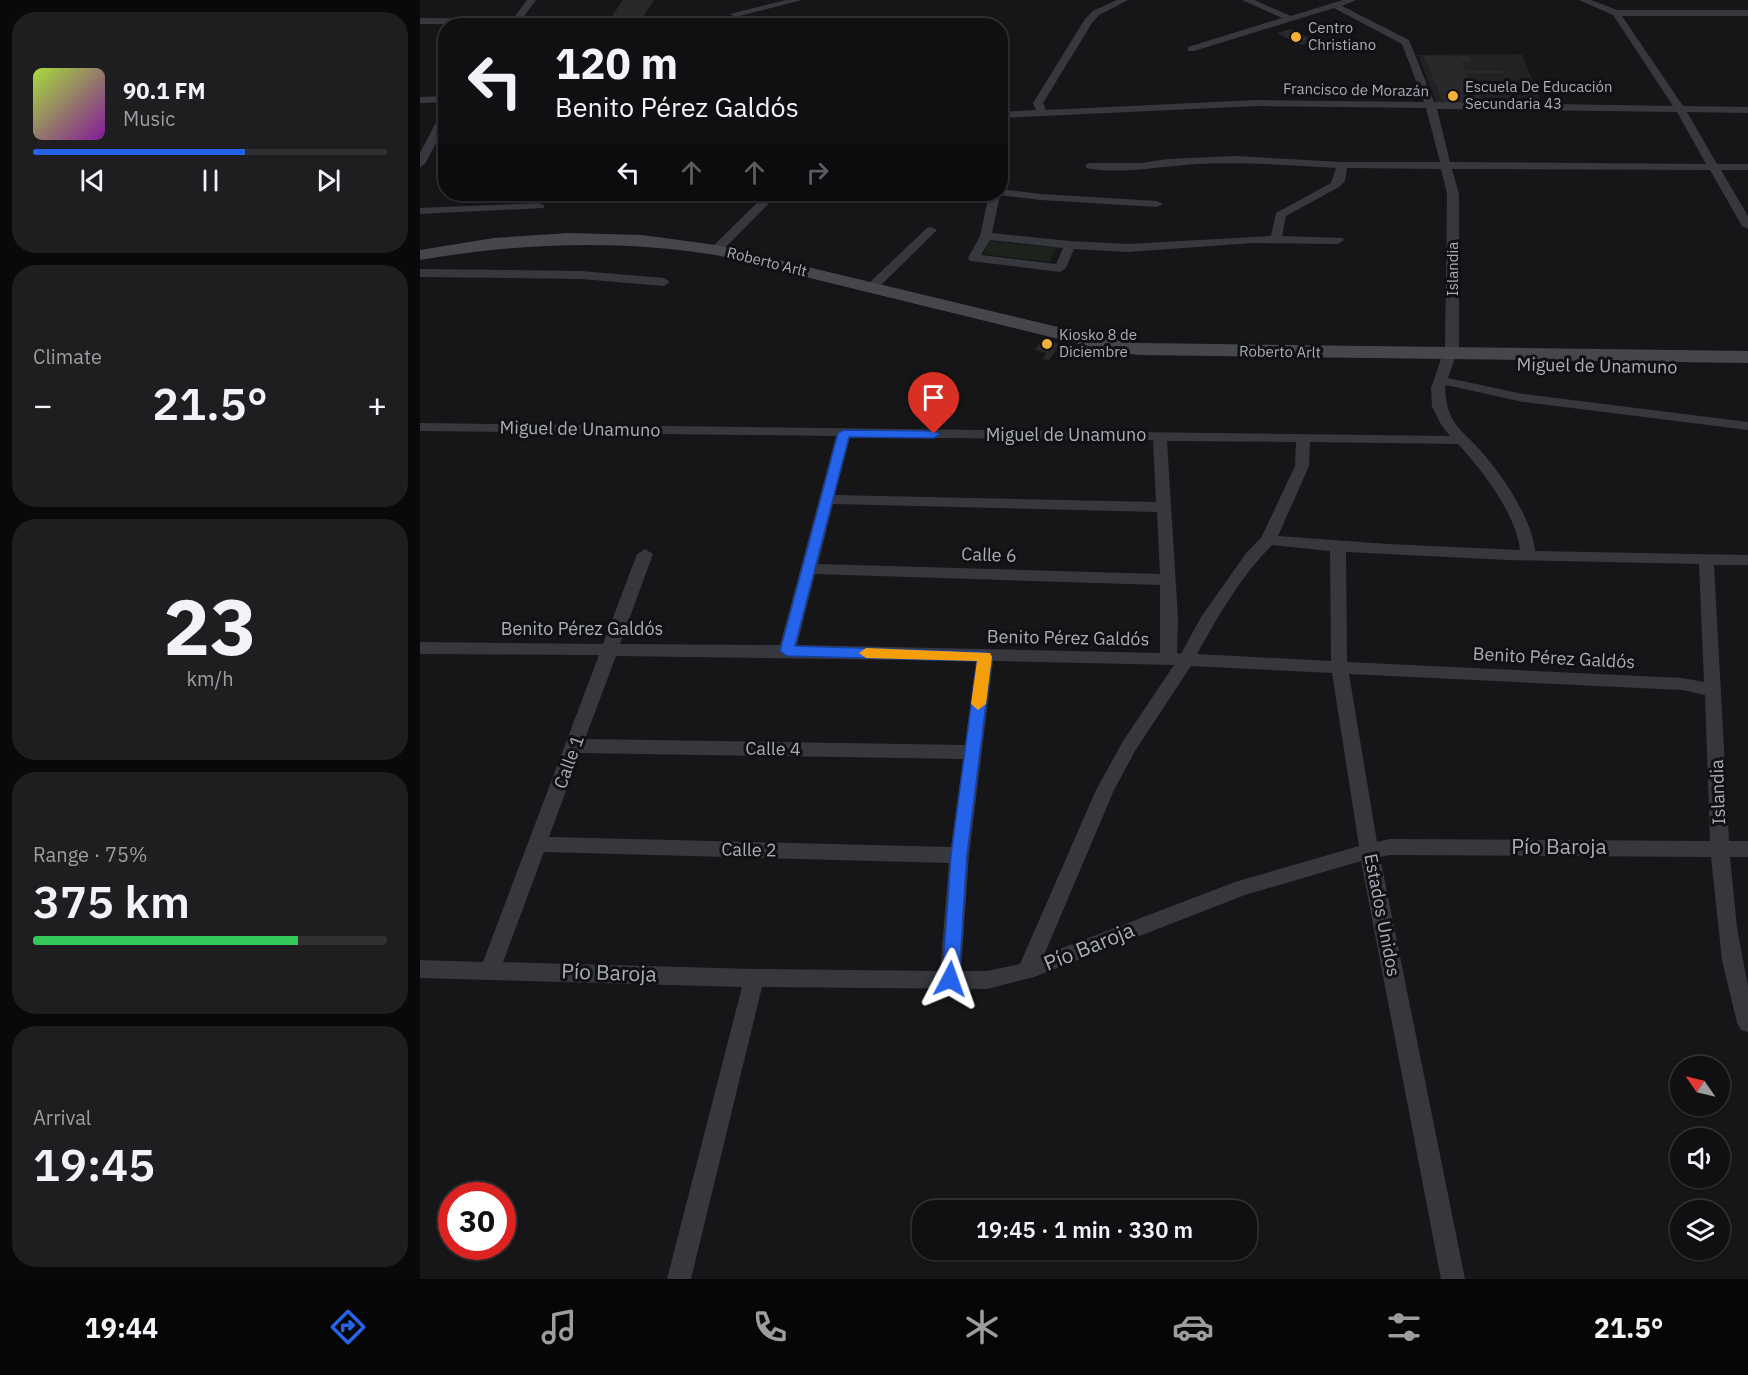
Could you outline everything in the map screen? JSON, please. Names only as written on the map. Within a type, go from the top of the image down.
[{"type":"street","points":[[518,18],[532,0]]},
{"type":"street","points":[[736,18],[744,0]]},
{"type":"street","points":[[746,18],[798,0]]},
{"type":"street","points":[[1042,112],[1038,103],[1088,21],[1096,13],[1124,0]]},
{"type":"street","points":[[1246,0],[1289,18]]},
{"type":"street","points":[[1191,50],[1352,0]]},
{"type":"street","points":[[1583,0],[1616,13],[1748,12]]},
{"type":"street","name":"Islandia","points":[[1334,5],[1406,42],[1431,107],[1453,195],[1446,366],[1438,388],[1438,407],[1461,440],[1481,460],[1516,513],[1526,535],[1528,555]]},
{"type":"street","points":[[1616,13],[1680,109],[1748,226]]},
{"type":"street","points":[[420,21],[438,22]]},
{"type":"street","points":[[420,100],[438,99]]},
{"type":"street","name":"Francisco de Morazán","points":[[1008,114],[1212,103],[1748,110]]},
{"type":"street","points":[[420,164],[438,129]]},
{"type":"street","points":[[1090,166],[1141,166],[1168,162],[1236,159],[1342,165],[1748,167]]},
{"type":"street","points":[[1276,239],[1280,215],[1290,207],[1335,185],[1339,181],[1342,165]]},
{"type":"street","points":[[1008,193],[1156,204]]},
{"type":"street","points":[[716,249],[764,201]]},
{"type":"street","points":[[994,201],[986,236],[974,258],[1060,268],[1070,245]]},
{"type":"street","points":[[420,211],[539,206]]},
{"type":"street","points":[[872,287],[931,230]]},
{"type":"street","name":"Roberto Arlt","points":[[420,255],[514,242],[602,236],[643,239],[716,249],[1161,360],[1446,366]]},
{"type":"street","points":[[986,236],[1070,245],[1128,248],[1276,239],[1338,240]]},
{"type":"street","points":[[420,273],[581,275],[664,282]]},
{"type":"street","name":"Miguel de Unamuno","points":[[1446,366],[1748,357]]},
{"type":"street","points":[[1446,366],[1523,398],[1748,426]]},
{"type":"street","name":"Miguel de Unamuno","points":[[1446,366],[1748,368]]},
{"type":"street","name":"Miguel de Unamuno","points":[[420,427],[1461,440]]},
{"type":"street","points":[[787,651],[844,433]]},
{"type":"street","points":[[1160,436],[1170,618],[1168,659]]},
{"type":"street","points":[[1027,971],[1106,790],[1129,746],[1186,660],[1220,603],[1252,556],[1268,540],[1302,466],[1303,438]]},
{"type":"street","points":[[826,499],[1164,507]]},
{"type":"street","points":[[1268,540],[1338,547],[1528,555],[1748,560]]},
{"type":"street","name":"Estados Unidos","points":[[1338,547],[1339,666],[1369,851],[1453,1279]]},
{"type":"street","name":"Calle 1","points":[[490,970],[645,554]]},
{"type":"street","name":"Islandia","points":[[1706,559],[1720,848],[1732,969],[1748,1023]]},
{"type":"street","name":"Calle 6","points":[[809,569],[1168,580]]},
{"type":"street","name":"Benito Pérez Galdós","points":[[420,648],[787,651],[985,657],[1168,659],[1682,684],[1714,690]]},
{"type":"street","points":[[950,979],[959,855],[985,657]]},
{"type":"street","name":"Calle 4","points":[[575,746],[972,752]]},
{"type":"street","name":"Calle 2","points":[[538,844],[959,855]]},
{"type":"street","name":"Pío Baroja","points":[[420,969],[754,978],[987,980],[1027,971],[1242,888],[1369,851],[1407,846],[1748,849]]},
{"type":"street","points":[[679,1279],[754,978]]},
{"type":"shaded area","points":[[1522,54],[1542,104],[1437,104],[1418,55]]},
{"type":"shaded area","points":[[990,241],[1056,248],[1050,262],[983,254]]},
{"type":"building","points":[[623,0],[654,0],[643,17],[612,16]]},
{"type":"building","name":"Centro Christiano","points":[[1291,29],[1315,41],[1301,45],[1277,33]]},
{"type":"building","points":[[1424,56],[1468,56],[1471,62],[1461,62],[1465,70],[1503,71],[1504,73],[1466,73],[1471,89],[1479,89],[1481,98],[1491,98],[1492,102],[1442,100]]},
{"type":"building","points":[[1042,340],[1060,344],[1049,360],[1042,359],[1047,353],[1035,350]]},
{"type":"slow traffic","points":[[866,653],[985,657],[978,704]]},
{"type":"place","name":"Centro Christiano","points":[[1296,37]]},
{"type":"place","name":"Escuela De Educación Secundaria 43","points":[[1453,96]]},
{"type":"place","name":"Kiosko 8 de Diciembre","points":[[1047,344]]},
{"type":"route","points":[[934,434],[844,433],[787,651],[985,657],[959,855],[950,979]]}]
